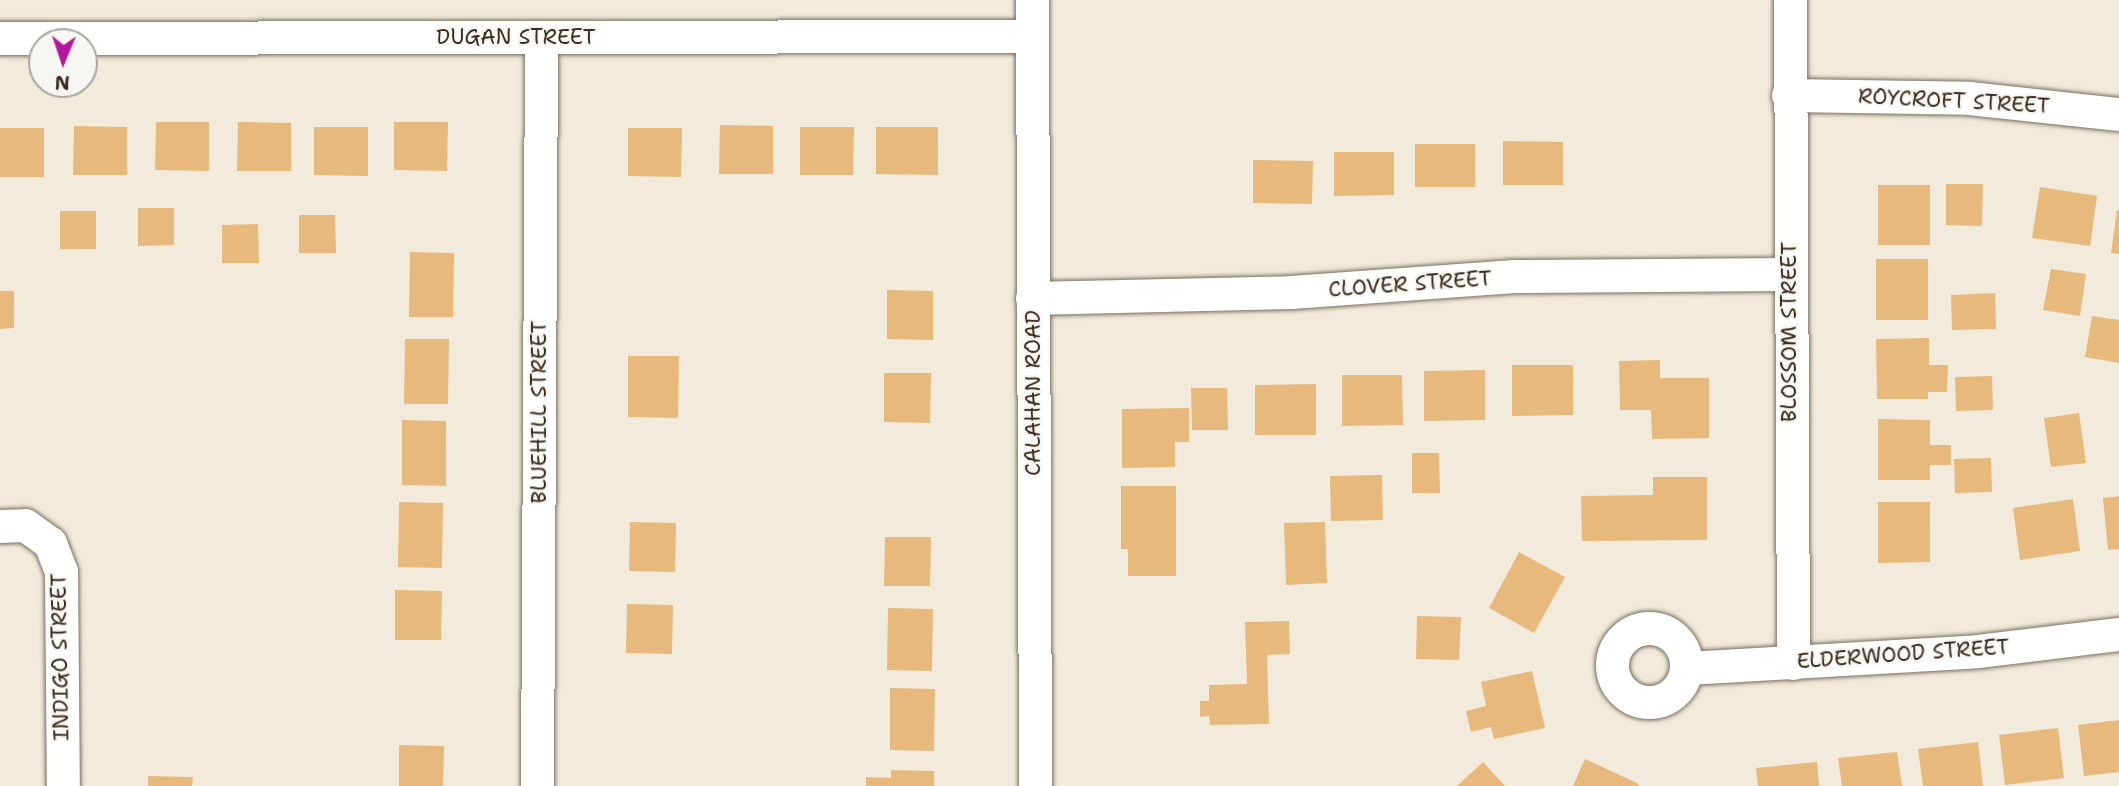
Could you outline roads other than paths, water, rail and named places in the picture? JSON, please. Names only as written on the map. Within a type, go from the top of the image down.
[{"type":"street","name":"CALAHAN ROAD","points":[[1032,0],[1034,786]]},
{"type":"street","name":"BLOSSOM STREET","points":[[1790,0],[1788,274],[1793,663]]},
{"type":"street","name":"DUGAN STREET","points":[[0,38],[1032,36]]},
{"type":"street","name":"BLUEHILL STREET","points":[[537,786],[541,37]]},
{"type":"street","name":"ROYCROFT STREET","points":[[1788,95],[1969,97],[2119,114]]},
{"type":"street","name":"CLOVER STREET","points":[[1032,298],[1291,292],[1514,276],[1788,274]]},
{"type":"street","name":"INDIGO STREET","points":[[0,526],[25,525],[50,543],[61,571],[63,786]]},
{"type":"street","name":"ELDERWOOD STREET","points":[[1687,668],[1978,651],[2119,634]]}]
